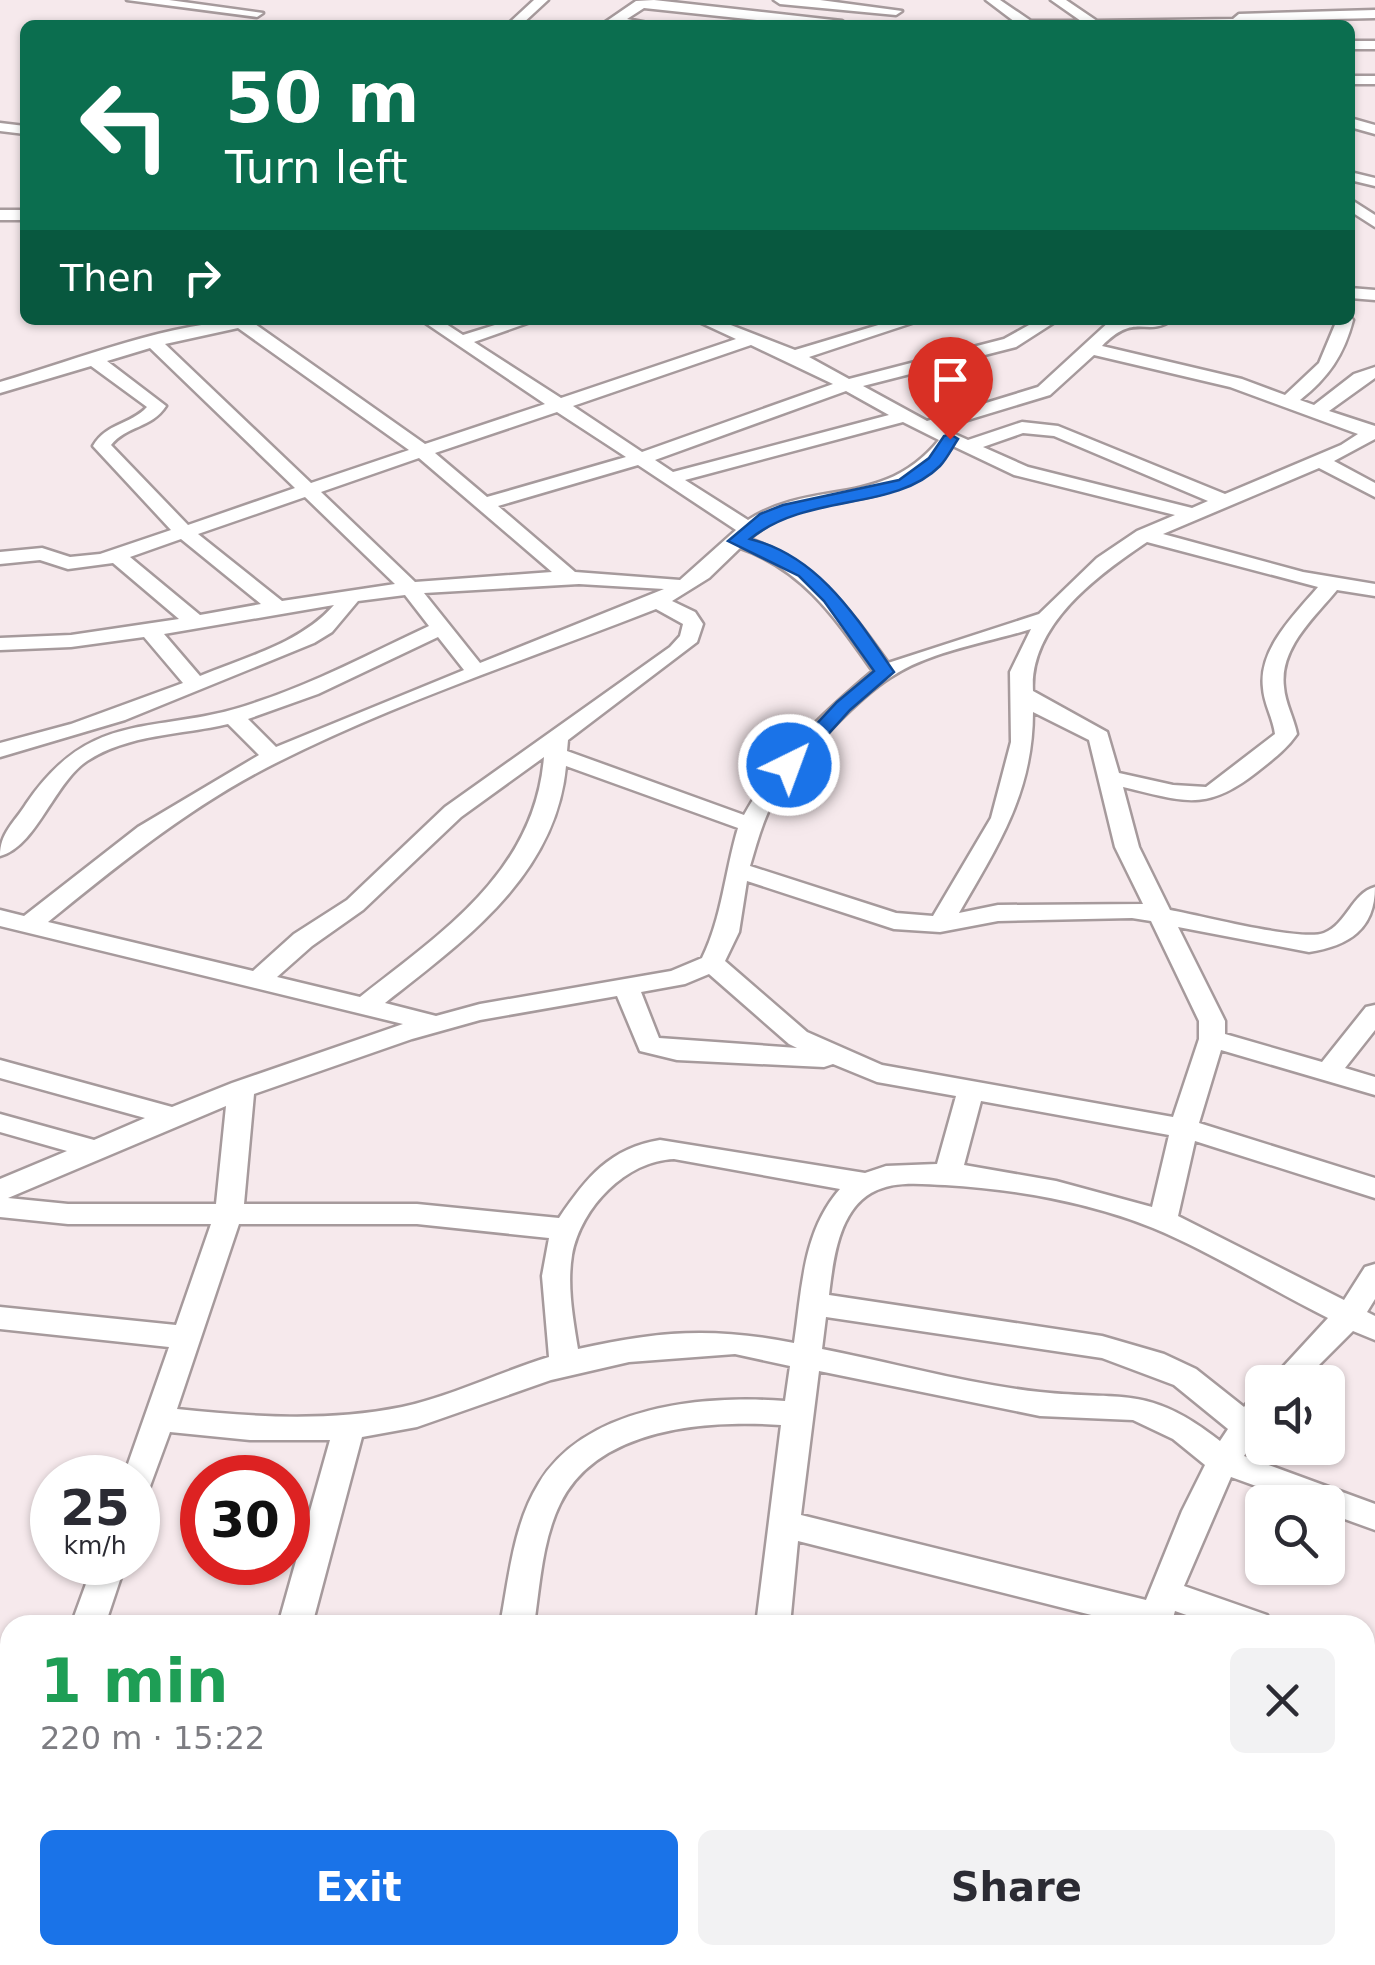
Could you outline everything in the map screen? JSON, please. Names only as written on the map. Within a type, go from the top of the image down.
[{"type":"street","points":[[133,0],[257,13]]},
{"type":"street","points":[[519,20],[542,0]]},
{"type":"street","points":[[780,0],[896,11]]},
{"type":"street","points":[[882,20],[911,0]]},
{"type":"street","points":[[992,0],[1022,20]]},
{"type":"street","points":[[1057,0],[1088,20]]},
{"type":"street","points":[[615,20],[644,2],[799,20]]},
{"type":"street","points":[[1206,4],[1240,20]]},
{"type":"street","points":[[1277,20],[1375,14]]},
{"type":"street","points":[[0,388],[154,342],[227,325]]},
{"type":"street","points":[[249,325],[422,452],[570,578]]},
{"type":"street","points":[[436,325],[670,478],[743,535],[806,572],[831,598],[884,672]]},
{"type":"street","points":[[460,341],[512,325]]},
{"type":"street","points":[[716,325],[794,356],[958,443],[1053,481],[1194,514]]},
{"type":"street","points":[[794,356],[896,325]]},
{"type":"street","points":[[484,504],[639,459],[850,384],[1010,344],[1042,325]]},
{"type":"street","points":[[925,427],[1044,391],[1116,325]]},
{"type":"street","points":[[1288,401],[1323,374],[1345,325]]},
{"type":"street","points":[[1091,349],[1157,336],[1370,439]]},
{"type":"street","points":[[0,558],[42,554],[83,564],[116,555],[752,339]]},
{"type":"street","points":[[154,342],[409,587],[477,673]]},
{"type":"street","points":[[94,360],[157,406],[147,419],[110,433],[102,446],[184,532],[277,607]]},
{"type":"street","points":[[1316,412],[1360,378],[1375,372]]},
{"type":"street","points":[[670,478],[906,416]]},
{"type":"street","points":[[28,925],[146,832],[200,796],[273,756],[322,733],[656,602],[684,587],[743,535],[789,508],[905,484],[958,443],[1022,427],[1058,430],[1225,501]]},
{"type":"street","points":[[940,924],[1006,807],[1022,742],[1021,672],[1046,618],[1104,562],[1144,535],[1370,439]]},
{"type":"street","points":[[1320,460],[1373,488]]},
{"type":"street","points":[[1144,535],[1332,584],[1375,590]]},
{"type":"street","points":[[116,555],[197,623]]},
{"type":"street","points":[[0,644],[44,644],[151,632],[409,587],[570,578],[648,579],[684,587]]},
{"type":"street","points":[[1109,777],[1173,792],[1208,794],[1220,790],[1277,746],[1286,734],[1272,686],[1274,666],[1300,623],[1332,584]]},
{"type":"street","points":[[0,750],[88,728],[325,628],[353,596]]},
{"type":"street","points":[[258,981],[303,940],[355,905],[439,823],[556,746],[690,638],[693,624],[688,616],[656,602]]},
{"type":"street","points":[[0,1190],[241,1089],[437,1024],[676,978],[712,963],[727,932],[737,870],[750,824],[772,784],[805,746],[884,672],[923,655],[1046,618]]},
{"type":"street","points":[[0,849],[15,838],[75,759],[121,738],[233,717],[442,628]]},
{"type":"street","points":[[151,632],[196,684]]},
{"type":"street","points":[[0,660],[44,644]]},
{"type":"street","points":[[1022,693],[1030,702],[1086,726],[1099,737],[1127,846],[1207,1004],[1212,1039],[1194,1086],[1164,1221]]},
{"type":"street","points":[[233,717],[273,756]]},
{"type":"street","points":[[556,746],[750,824]]},
{"type":"street","points":[[365,1006],[506,887],[542,821],[552,791],[556,746]]},
{"type":"street","points":[[737,870],[894,921],[940,924],[998,913],[1099,908],[1162,913],[1286,942],[1333,942],[1348,931],[1375,894]]},
{"type":"street","points":[[956,896],[998,913]]},
{"type":"street","points":[[0,918],[437,1024]]},
{"type":"street","points":[[712,963],[798,1038],[876,1073],[1185,1128],[1375,1188]]},
{"type":"street","points":[[626,986],[649,1045],[662,1050],[836,1058]]},
{"type":"street","points":[[1327,1072],[1375,1014]]},
{"type":"street","points":[[1212,1039],[1375,1086]]},
{"type":"street","points":[[0,1070],[174,1117]]},
{"type":"street","points":[[146,1455],[229,1213],[241,1089]]},
{"type":"street","points":[[947,1176],[971,1089]]},
{"type":"street","points":[[0,1123],[97,1150]]},
{"type":"street","points":[[566,1364],[558,1294],[566,1229],[614,1166],[650,1149],[674,1149],[864,1183],[893,1175],[947,1176],[1059,1190],[1164,1221],[1362,1322]]},
{"type":"street","points":[[774,1615],[806,1356],[826,1237],[843,1202],[864,1183]]},
{"type":"street","points":[[0,1207],[68,1214],[417,1214],[566,1229]]},
{"type":"street","points":[[1306,1365],[1362,1322],[1375,1275]]},
{"type":"street","points":[[814,1304],[1102,1347],[1153,1362],[1245,1411]]},
{"type":"street","points":[[0,1318],[186,1337]]},
{"type":"street","points":[[158,1419],[267,1430],[350,1428],[407,1418],[566,1364],[644,1347],[735,1343],[1040,1404],[1133,1408],[1184,1430],[1223,1461],[1375,1518]]},
{"type":"street","points":[[519,1615],[534,1535],[549,1493],[570,1461],[604,1441],[681,1417],[729,1411],[799,1414]]},
{"type":"street","points":[[299,1615],[350,1428]]},
{"type":"street","points":[[784,1524],[1158,1612],[1188,1526],[1245,1429]]},
{"type":"street","points":[[91,1615],[102,1585]]},
{"type":"route","points":[[789,765],[844,706],[884,672],[831,598],[806,572],[760,546],[737,541],[766,517],[789,508],[905,484],[935,462],[950,439]]}]
